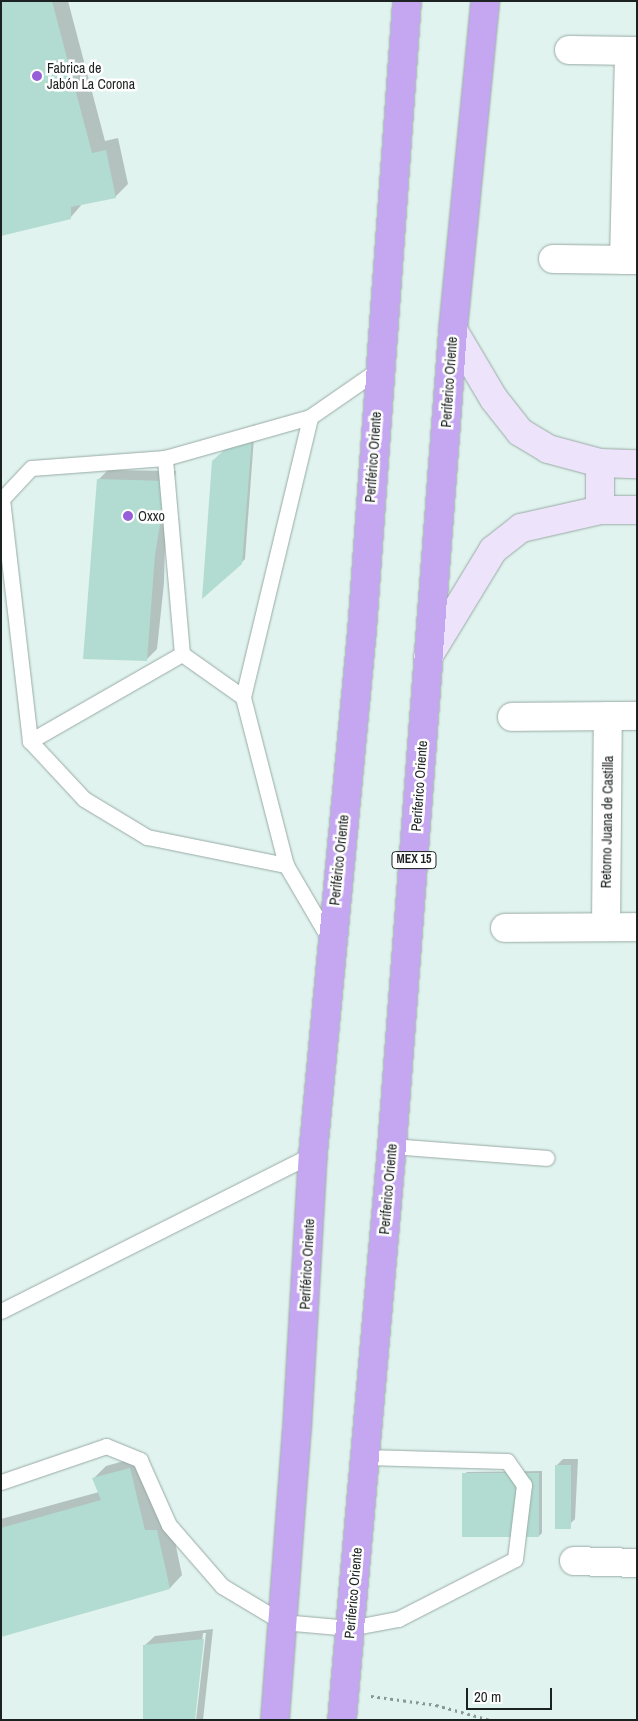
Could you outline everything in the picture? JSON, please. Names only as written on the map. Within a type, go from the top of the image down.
[{"type":"highway","name":"Periférico Oriente","points":[[274,1720],[313,1154],[331,942],[362,630],[378,370],[407,1]]},
{"type":"highway","name":"Periferico Oriente","points":[[342,1720],[392,1146],[453,330],[485,1]]},
{"type":"street","points":[[553,259],[630,260],[633,51],[569,50]]},
{"type":"street","points":[[453,330],[494,399],[520,432],[548,448],[600,463],[637,464]]},
{"type":"street","points":[[600,463],[600,510]]},
{"type":"street","points":[[428,657],[493,550],[522,528],[559,517],[600,510],[637,510]]},
{"type":"street","name":"Retorno Juana de Castilla","points":[[606,927],[608,716]]},
{"type":"street","points":[[512,717],[637,716]]},
{"type":"street","points":[[505,928],[637,927]]},
{"type":"street","points":[[574,1561],[637,1563]]},
{"type":"lane","points":[[286,865],[147,836],[84,799],[30,741],[2,499],[31,468],[165,458],[310,417],[378,370]]},
{"type":"lane","points":[[310,417],[243,697],[286,865],[331,942]]},
{"type":"lane","points":[[165,458],[182,654],[243,697]]},
{"type":"lane","points":[[30,741],[182,654]]},
{"type":"lane","points":[[392,1146],[547,1158]]},
{"type":"lane","points":[[1,1311],[313,1154]]},
{"type":"lane","points":[[1,1482],[106,1446],[140,1460],[175,1532],[222,1586],[282,1622],[350,1628],[398,1619],[515,1559],[524,1485],[507,1461],[364,1457]]},
{"type":"path","points":[[344,1693],[436,1705],[490,1720]]},
{"type":"building","name":"Fabrica de Jabón La Corona","points":[[1,1],[52,1],[92,153],[106,150],[116,198],[71,207],[71,219],[1,236]]},
{"type":"building","points":[[253,425],[242,564],[202,599],[212,461]]},
{"type":"building","points":[[97,479],[167,481],[155,555],[147,661],[83,659]]},
{"type":"building","points":[[555,1465],[571,1465],[571,1529],[555,1529]]},
{"type":"building","points":[[130,1468],[145,1530],[157,1530],[170,1589],[1,1637],[1,1528],[101,1500],[92,1478]]},
{"type":"building","points":[[462,1473],[539,1473],[539,1537],[462,1537]]},
{"type":"building","points":[[204,1639],[195,1720],[143,1720],[143,1645]]},
{"type":"place","name":"Fabrica de Jabón La Corona","points":[[37,76]]},
{"type":"place","name":"Oxxo","points":[[128,516]]}]
